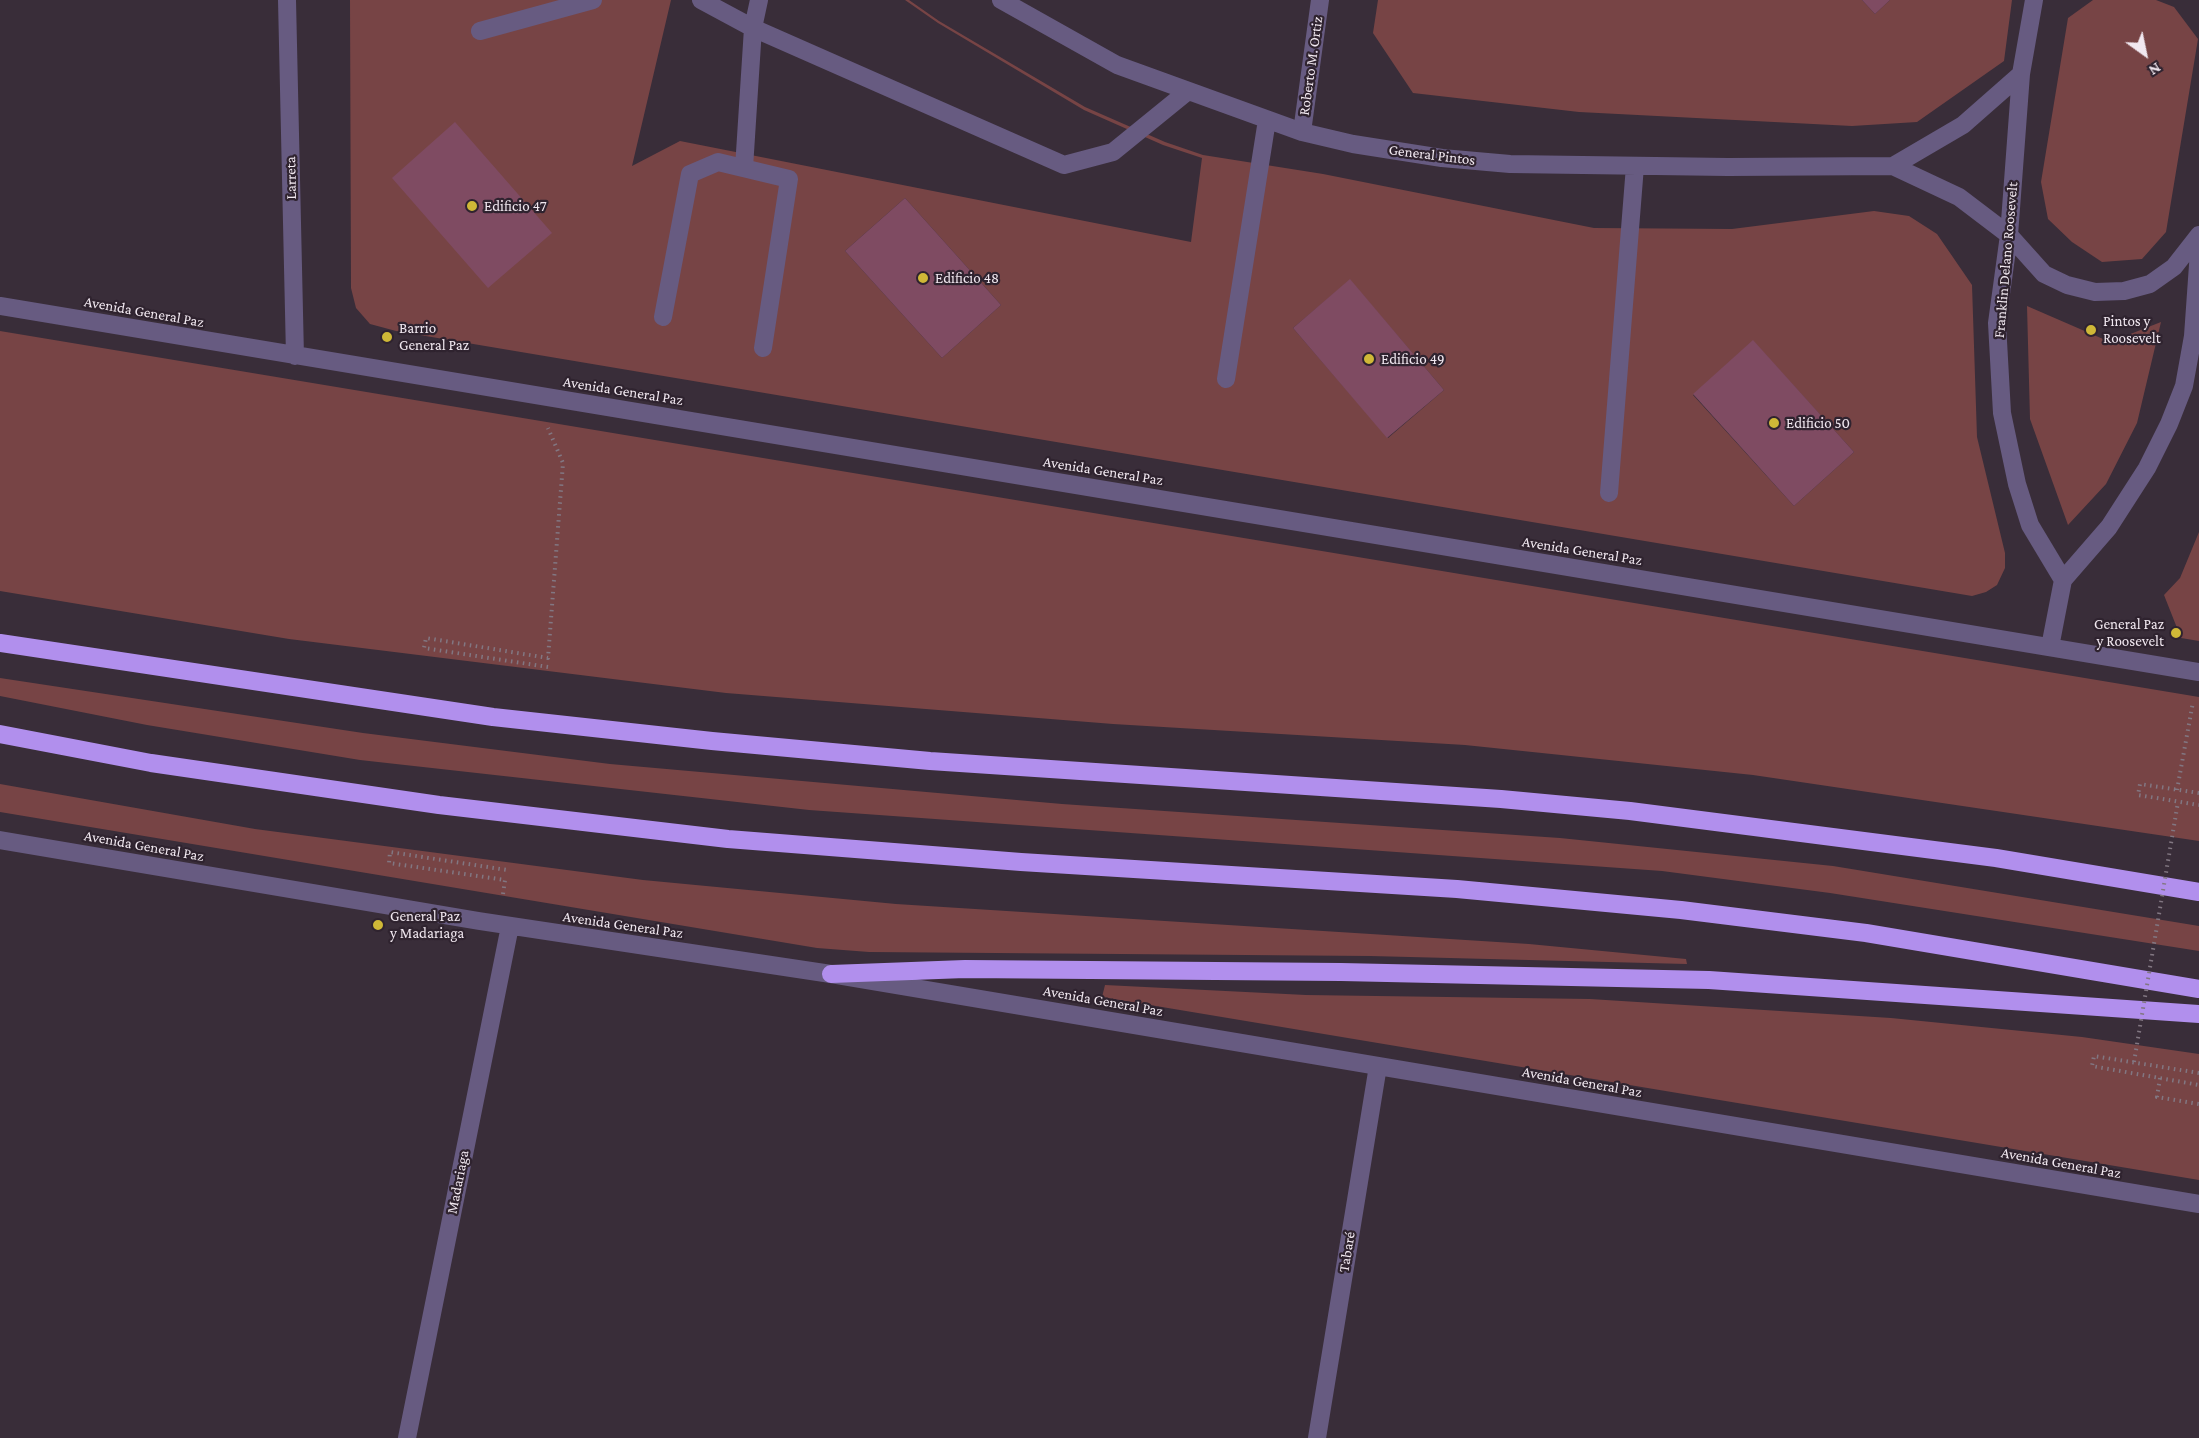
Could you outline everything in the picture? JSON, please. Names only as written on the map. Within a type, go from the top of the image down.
[{"type":"highway","points":[[0,643],[504,718],[930,761],[1489,798],[1630,811],[1985,857],[2199,892]]},
{"type":"highway","points":[[0,734],[151,764],[439,805],[728,839],[1021,862],[1457,889],[1681,910],[1866,933],[2199,988]]},
{"type":"highway","points":[[831,974],[965,969],[1341,972],[1708,980],[2199,1014]]},
{"type":"street","name":"Larreta","points":[[287,0],[295,356]]},
{"type":"street","points":[[480,31],[593,0]]},
{"type":"street","points":[[701,0],[753,28],[1064,165],[1113,152],[1188,91]]},
{"type":"street","points":[[744,168],[753,28],[759,0]]},
{"type":"street","name":"General Pintos","points":[[1001,0],[1117,65],[1302,132],[1353,144],[1442,158],[1510,164],[1893,166],[1959,197],[2009,235],[2044,274],[2067,285],[2095,292],[2124,291],[2150,284],[2174,267],[2199,235]]},
{"type":"street","name":"Roberto M. Ortiz","points":[[1302,132],[1320,0]]},
{"type":"street","name":"Franklin Delano Roosevelt","points":[[2035,1],[2021,74],[2009,235],[1997,323],[2002,413],[2017,484],[2030,525],[2063,580]]},
{"type":"street","points":[[1893,166],[1963,125],[2021,74]]},
{"type":"street","points":[[1226,380],[1268,120]]},
{"type":"street","points":[[663,317],[690,174],[718,162],[789,179],[763,348]]},
{"type":"street","points":[[1609,493],[1635,166]]},
{"type":"street","points":[[2050,647],[2063,580],[2109,527],[2147,468],[2169,424],[2184,386],[2193,336],[2199,251]]},
{"type":"street","name":"Avenida General Paz","points":[[0,306],[2199,672]]},
{"type":"street","name":"Avenida General Paz","points":[[0,840],[510,926],[831,974],[2199,1204]]},
{"type":"street","name":"Madariaga","points":[[407,1438],[510,926]]},
{"type":"street","name":"Tabaré","points":[[1317,1438],[1378,1066]]},
{"type":"path","points":[[546,422],[563,463],[548,658],[426,638],[424,648],[548,667]]},
{"type":"path","points":[[2177,790],[2199,672]]},
{"type":"path","points":[[2199,794],[2140,784],[2138,795],[2199,805]]},
{"type":"path","points":[[2134,1062],[2178,802]]},
{"type":"path","points":[[502,896],[505,880],[389,863],[390,852],[507,870]]},
{"type":"path","points":[[2199,1073],[2094,1056],[2092,1066],[2199,1085]]},
{"type":"path","points":[[2160,1078],[2157,1097],[2199,1104]]},
{"type":"shaded area","points":[[350,0],[671,0],[632,166],[680,141],[1191,242],[1202,158],[1163,145],[1084,110],[938,23],[905,0],[909,0],[939,21],[1085,107],[1165,142],[1203,155],[1323,174],[1594,228],[1732,229],[1874,211],[1909,216],[1937,234],[1972,285],[1977,437],[2005,553],[2005,568],[1997,585],[1986,592],[1972,596],[396,331],[370,324],[356,308],[351,288]],"holes":[[[905,198],[1001,305],[942,358],[845,251]],[[1350,280],[1444,390],[1388,438],[1293,328]],[[1753,341],[1854,452],[1794,506],[1693,395]]]},
{"type":"shaded area","points":[[1378,0],[1862,0],[1875,14],[1890,0],[2012,0],[2004,61],[1917,122],[1852,126],[1579,112],[1413,93],[1373,33]]},
{"type":"shaded area","points":[[2093,0],[2156,0],[2174,7],[2198,39],[2166,232],[2142,259],[2102,262],[2072,242],[2048,219],[2041,182],[2068,18]]},
{"type":"shaded area","points":[[2027,306],[2110,342],[2161,322],[2137,423],[2106,484],[2068,525],[2030,419]]},
{"type":"shaded area","points":[[0,331],[2199,697],[2199,841],[1753,775],[1465,745],[1113,724],[726,693],[289,639],[0,591]]},
{"type":"shaded area","points":[[2199,532],[2199,641],[2181,638],[2164,595],[2180,578]]},
{"type":"shaded area","points":[[0,678],[363,733],[610,764],[1062,804],[1560,838],[1833,866],[2199,926],[2199,951],[1830,893],[1662,871],[809,810],[360,760],[147,725],[0,696]]},
{"type":"shaded area","points":[[0,784],[255,829],[643,880],[896,904],[1529,944],[1686,959],[1687,964],[1370,956],[869,952],[817,948],[0,812]]},
{"type":"shaded area","points":[[1105,985],[1306,995],[1590,999],[1891,1018],[2082,1037],[2199,1054],[2199,1180],[1102,997]]},
{"type":"building","points":[[1862,0],[1890,0],[1875,14]]},
{"type":"building","name":"Edificio 47","points":[[455,122],[552,233],[488,288],[392,178]]},
{"type":"building","name":"Edificio 48","points":[[905,198],[1001,305],[942,358],[845,251]]},
{"type":"building","name":"Edificio 49","points":[[1350,279],[1444,390],[1387,438],[1293,328]]},
{"type":"building","name":"Edificio 50","points":[[1753,340],[1854,452],[1794,506],[1693,394]]},
{"type":"place","name":"Edificio 47","points":[[472,206]]},
{"type":"place","name":"Edificio 48","points":[[923,278]]},
{"type":"place","name":"Pintos y Roosevelt","points":[[2091,330]]},
{"type":"place","name":"Barrio General Paz","points":[[387,337]]},
{"type":"place","name":"Edificio 49","points":[[1369,359]]},
{"type":"place","name":"Edificio 50","points":[[1774,423]]},
{"type":"place","name":"General Paz y Roosevelt","points":[[2176,633]]},
{"type":"place","name":"General Paz y Madariaga","points":[[378,925]]}]
